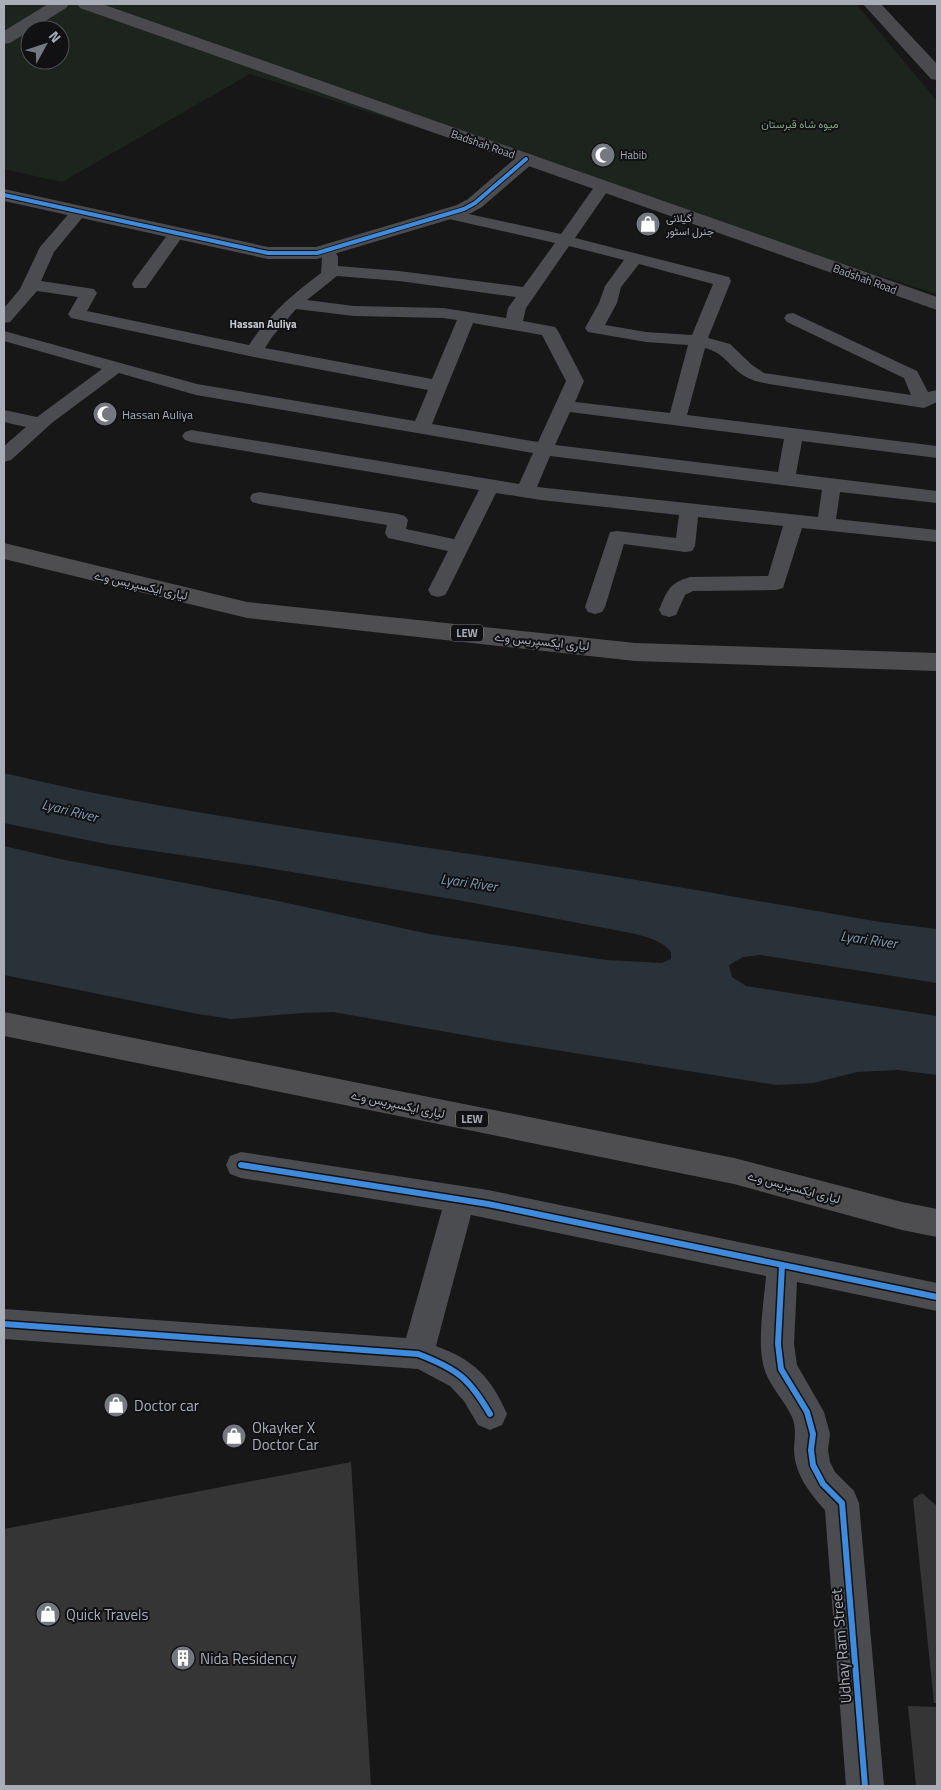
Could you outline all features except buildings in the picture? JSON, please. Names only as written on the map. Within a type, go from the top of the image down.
[{"type":"highway","name":"لیاری ایکسپریس وے","points":[[4,552],[247,610],[635,652],[937,662]]},
{"type":"highway","name":"لیاری ایکسپریس وے","points":[[4,1024],[734,1171],[902,1216],[937,1223]]},
{"type":"main road","name":"Badshah Road","points":[[86,4],[937,304]]},
{"type":"main road","points":[[872,4],[937,75]]},
{"type":"street","points":[[4,39],[60,4]]},
{"type":"street","points":[[4,195],[268,253],[317,253],[464,209],[475,203],[526,158]]},
{"type":"street","points":[[241,1165],[462,1200],[937,1297]]},
{"type":"street","points":[[418,1354],[456,1213],[462,1200]]},
{"type":"street","name":"Udhay Ram Street","points":[[782,1265],[778,1344],[781,1369],[807,1412],[813,1434],[811,1450],[813,1465],[823,1484],[842,1503],[865,1786]]},
{"type":"street","points":[[4,1324],[418,1354],[446,1365],[466,1377],[478,1390],[490,1414]]},
{"type":"lane","points":[[512,325],[517,308],[603,186]]},
{"type":"lane","points":[[4,318],[31,285],[46,251],[79,212]]},
{"type":"lane","points":[[446,214],[565,240],[723,281],[698,342],[677,420]]},
{"type":"lane","points":[[140,284],[177,233]]},
{"type":"lane","points":[[254,352],[266,334],[292,303],[329,275],[330,249]]},
{"type":"lane","points":[[635,258],[613,286],[608,303],[594,328],[646,337],[698,342],[724,348],[746,369],[759,377],[930,398]]},
{"type":"lane","points":[[330,270],[399,276],[527,293]]},
{"type":"lane","points":[[31,285],[88,293],[77,314],[254,352],[438,386]]},
{"type":"lane","points":[[292,303],[354,311],[443,313],[549,332],[575,381],[525,492]]},
{"type":"lane","points":[[421,428],[467,317]]},
{"type":"lane","points":[[793,318],[910,375],[930,398]]},
{"type":"lane","points":[[4,336],[196,389],[421,428],[579,455],[937,497]]},
{"type":"lane","points":[[4,456],[41,424],[116,367]]},
{"type":"lane","points":[[564,406],[937,452]]},
{"type":"lane","points":[[4,416],[41,424]]},
{"type":"lane","points":[[786,480],[794,434]]},
{"type":"lane","points":[[192,436],[525,492],[937,536]]},
{"type":"lane","points":[[826,524],[832,485]]},
{"type":"lane","points":[[438,590],[490,486]]},
{"type":"lane","points":[[259,498],[398,520],[395,533],[461,547]]},
{"type":"lane","points":[[595,607],[617,537],[685,546],[689,510]]},
{"type":"lane","points":[[669,610],[677,591],[690,584],[776,583],[794,521]]},
{"type":"green space","name":"میوہ شاہ قبرستان","points":[[4,4],[856,4],[937,101],[937,294],[250,74],[62,182],[4,169]]},
{"type":"water","name":"Lyari River","points":[[4,773],[129,800],[192,811],[602,874],[880,922],[937,929],[937,983],[760,955],[743,957],[729,965],[732,977],[746,986],[937,1016],[937,1075],[898,1070],[857,1072],[813,1083],[777,1085],[498,1041],[333,1012],[231,1019],[4,975],[4,846],[60,859],[273,900],[429,934],[606,960],[662,963],[671,959],[671,952],[660,943],[636,934],[458,900],[262,867],[106,844],[4,823]]},
{"type":"cycle path","points":[[4,195],[268,253],[317,253],[464,209],[475,203],[526,159]]},
{"type":"cycle path","points":[[241,1165],[488,1204],[937,1297]]},
{"type":"cycle path","points":[[782,1265],[778,1344],[781,1369],[807,1412],[813,1434],[811,1450],[813,1465],[823,1484],[842,1503],[865,1786]]},
{"type":"cycle path","points":[[4,1324],[418,1354],[444,1364],[462,1375],[476,1390],[490,1414]]},
{"type":"place","name":"Habib","points":[[603,155]]},
{"type":"place","name":"گیلانی جنرل اسٹور","points":[[648,224]]},
{"type":"place","name":"Hassan Auliya","points":[[105,414]]},
{"type":"place","name":"Doctor car","points":[[116,1405]]},
{"type":"place","name":"Okayker X Doctor Car","points":[[234,1436]]},
{"type":"place","name":"Quick Travels","points":[[48,1614]]},
{"type":"place","name":"Nida Residency","points":[[183,1658]]},
{"type":"district","name":"Hassan Auliya","points":[[263,324]]}]
